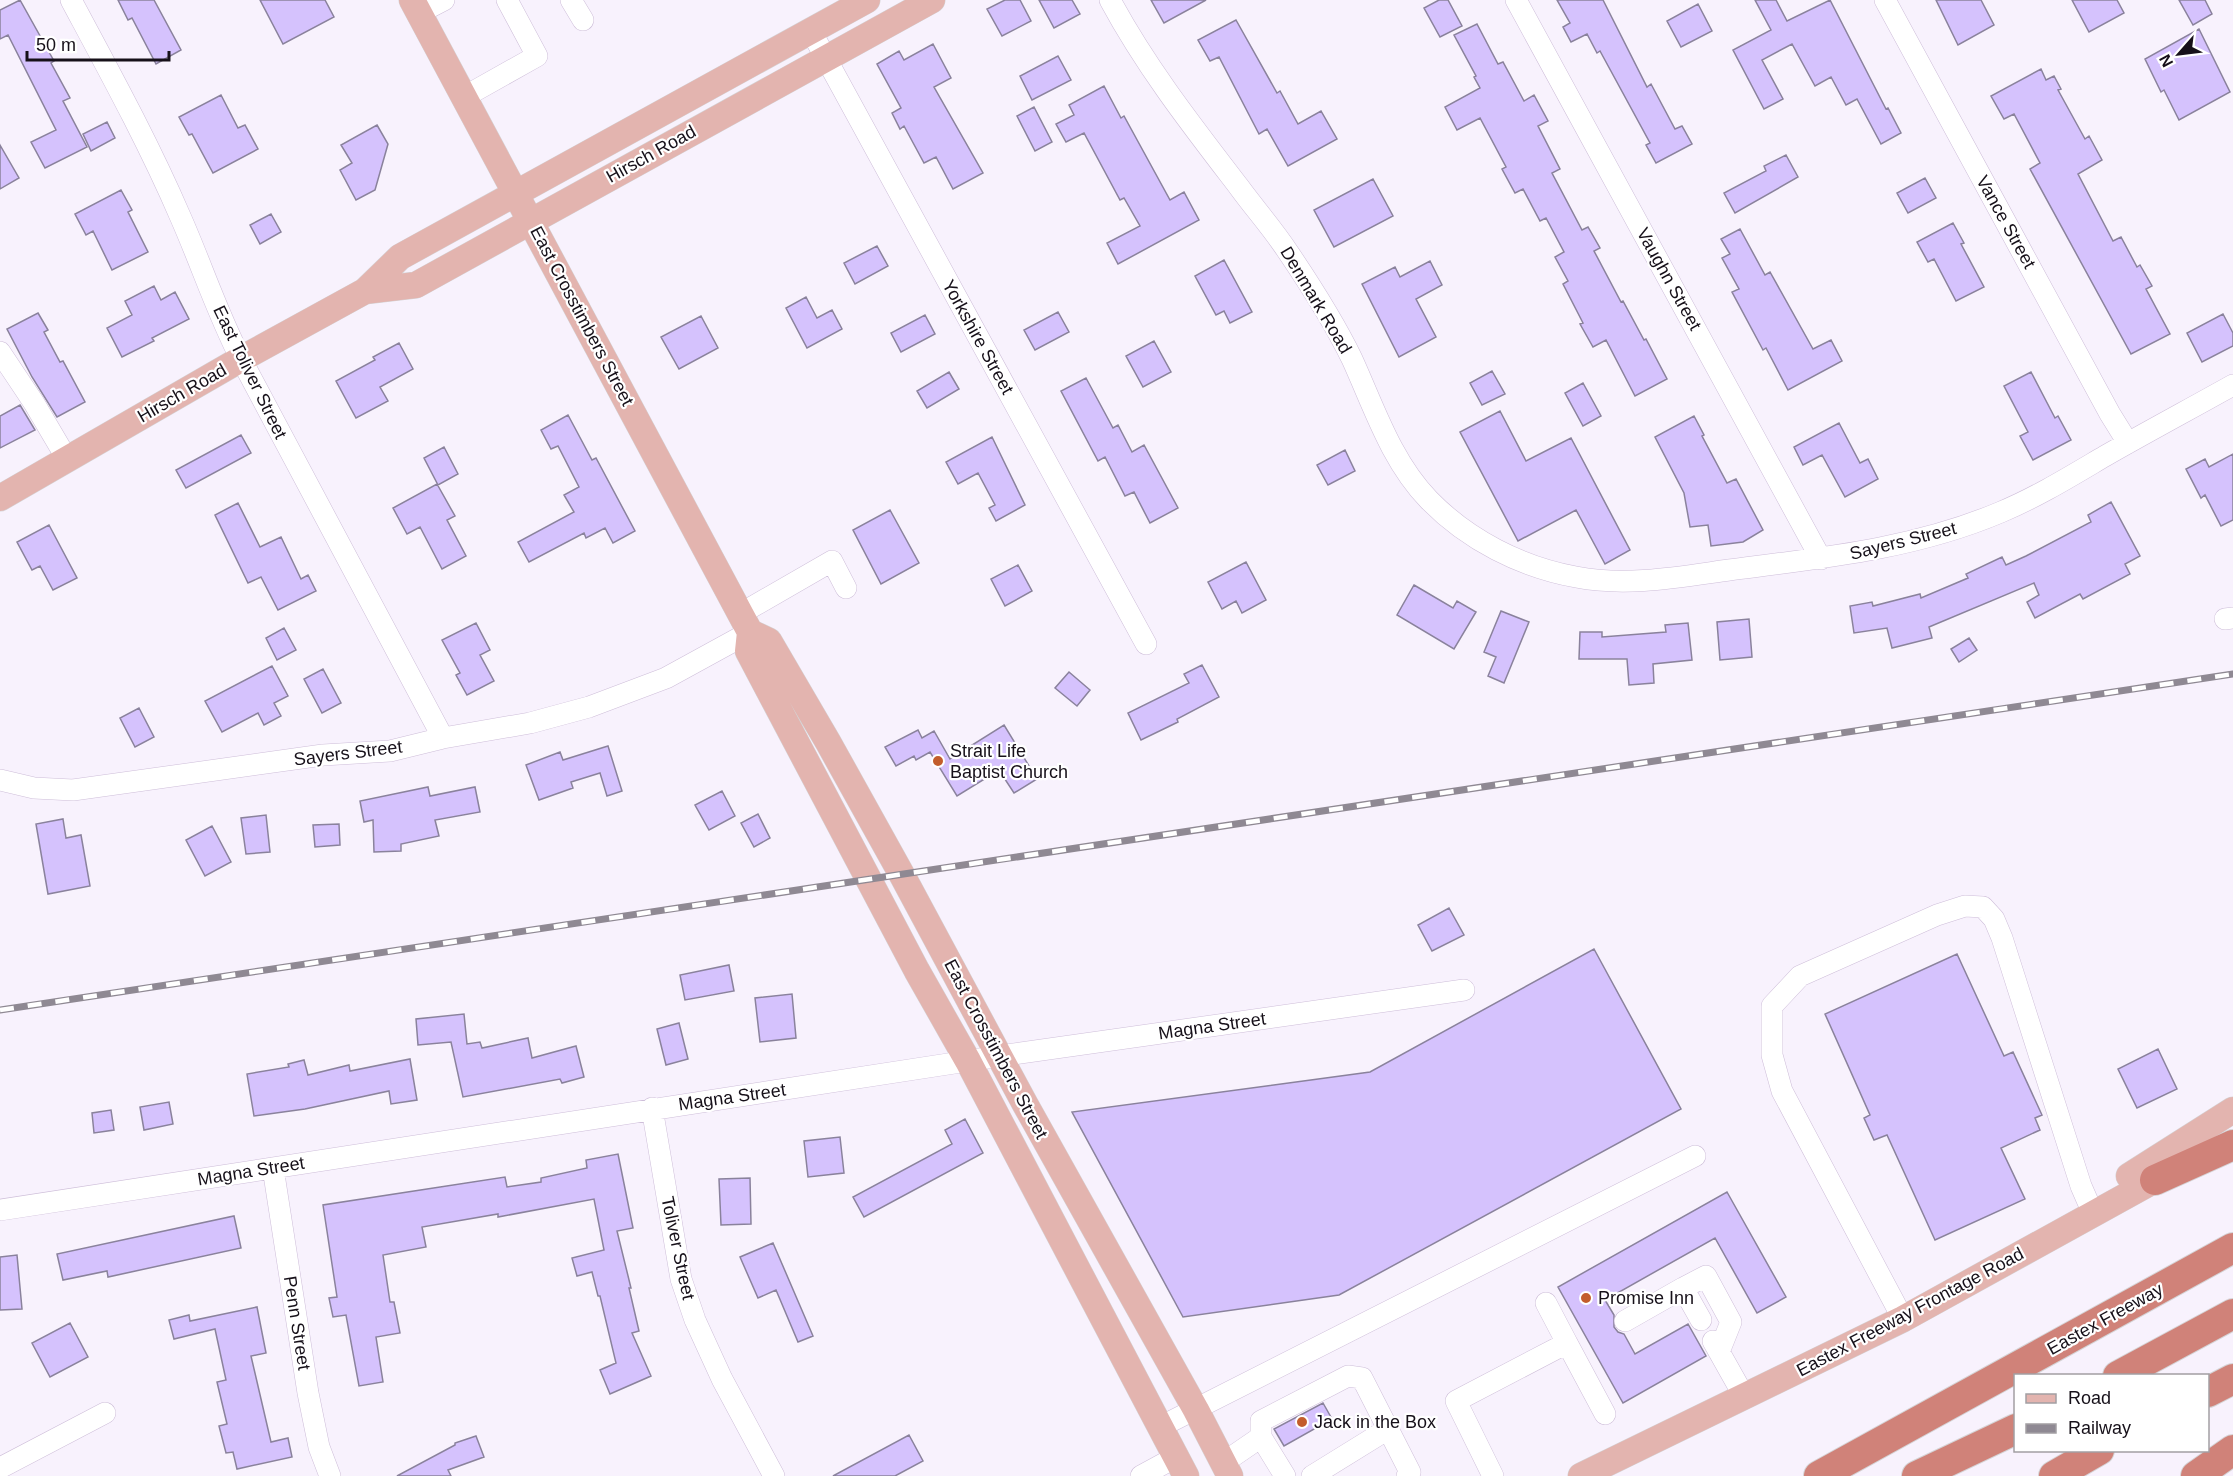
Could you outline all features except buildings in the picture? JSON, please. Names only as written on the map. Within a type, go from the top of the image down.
[{"type":"highway","points":[[2155,1180],[2233,1145]]},
{"type":"highway","name":"Eastex Freeway","points":[[1819,1476],[2233,1248]]},
{"type":"highway","points":[[2122,1374],[2233,1314]]},
{"type":"highway","points":[[2209,1391],[2233,1379]]},
{"type":"highway","points":[[1917,1476],[2014,1430]]},
{"type":"highway","points":[[2196,1476],[2233,1450]]},
{"type":"highway","points":[[2054,1476],[2096,1452]]},
{"type":"main road","name":"Hirsch Road","points":[[0,498],[241,359],[365,291],[400,257],[867,0]]},
{"type":"main road","name":"Hirsch Road","points":[[365,291],[416,285],[932,0]]},
{"type":"main road","name":"East Crosstimbers Street","points":[[416,6],[745,623],[748,651],[917,971],[968,1061],[1181,1466]]},
{"type":"main road","name":"East Crosstimbers Street","points":[[745,623],[769,641],[902,875],[1227,1470]]},
{"type":"main road","points":[[1903,1319],[2233,1110]]},
{"type":"main road","name":"Eastex Freeway Frontage Road","points":[[1581,1476],[1903,1319],[2233,1135]]},
{"type":"street","name":"East Toliver Street","points":[[71,0],[112,74],[180,215],[229,336],[443,738]]},
{"type":"street","points":[[416,6],[444,0]]},
{"type":"street","points":[[464,97],[537,56],[507,0]]},
{"type":"street","points":[[571,0],[583,20]]},
{"type":"street","name":"Denmark Road","points":[[1110,0],[1131,38],[1170,96],[1286,249],[1334,325],[1392,448],[1406,471],[1426,497],[1450,520],[1515,559],[1541,568]]},
{"type":"street","name":"Vaughn Street","points":[[1516,0],[1821,559]]},
{"type":"street","name":"Vance Street","points":[[1885,0],[2110,414],[2128,443]]},
{"type":"street","name":"Yorkshire Street","points":[[811,31],[1146,644]]},
{"type":"street","points":[[0,352],[67,459]]},
{"type":"street","name":"Sayers Street","points":[[1541,568],[1579,578],[1645,581],[1821,559],[1915,541],[2003,511],[2233,385]]},
{"type":"street","name":"Sayers Street","points":[[0,780],[34,788],[73,790],[323,755],[390,751],[443,738],[530,723],[589,707],[666,678],[832,561],[846,588]]},
{"type":"street","points":[[1903,1319],[1782,1091],[1772,1055],[1772,1006],[1800,976],[1937,915],[1965,906],[1983,907],[1994,919],[2002,938],[2080,1186],[2088,1202]]},
{"type":"street","name":"Magna Street","points":[[0,1210],[652,1108],[1464,990]]},
{"type":"street","name":"Toliver Street","points":[[652,1108],[681,1279],[694,1320],[774,1476]]},
{"type":"street","points":[[1160,1427],[1695,1156]]},
{"type":"street","name":"Penn Street","points":[[273,1168],[308,1393],[319,1447],[330,1476]]},
{"type":"street","points":[[1625,1321],[1706,1276],[1731,1322],[1710,1336]]},
{"type":"street","points":[[1683,1288],[1745,1398]]},
{"type":"street","points":[[1546,1303],[1605,1414]]},
{"type":"street","points":[[1493,1476],[1456,1401],[1567,1344]]},
{"type":"street","points":[[1285,1476],[1261,1437],[1261,1421],[1348,1376],[1362,1378],[1410,1472],[1407,1476]]},
{"type":"street","points":[[0,1468],[105,1413]]},
{"type":"street","points":[[1312,1476],[1388,1429]]},
{"type":"street","points":[[1227,1470],[1261,1437]]},
{"type":"street","points":[[1141,1476],[1181,1466]]},
{"type":"railway","points":[[0,1010],[2233,674]]},
{"type":"place","name":"Strait Life Baptist Church","points":[[938,761]]},
{"type":"place","name":"Promise Inn","points":[[1586,1298]]},
{"type":"place","name":"Jack in the Box","points":[[1302,1422]]}]
